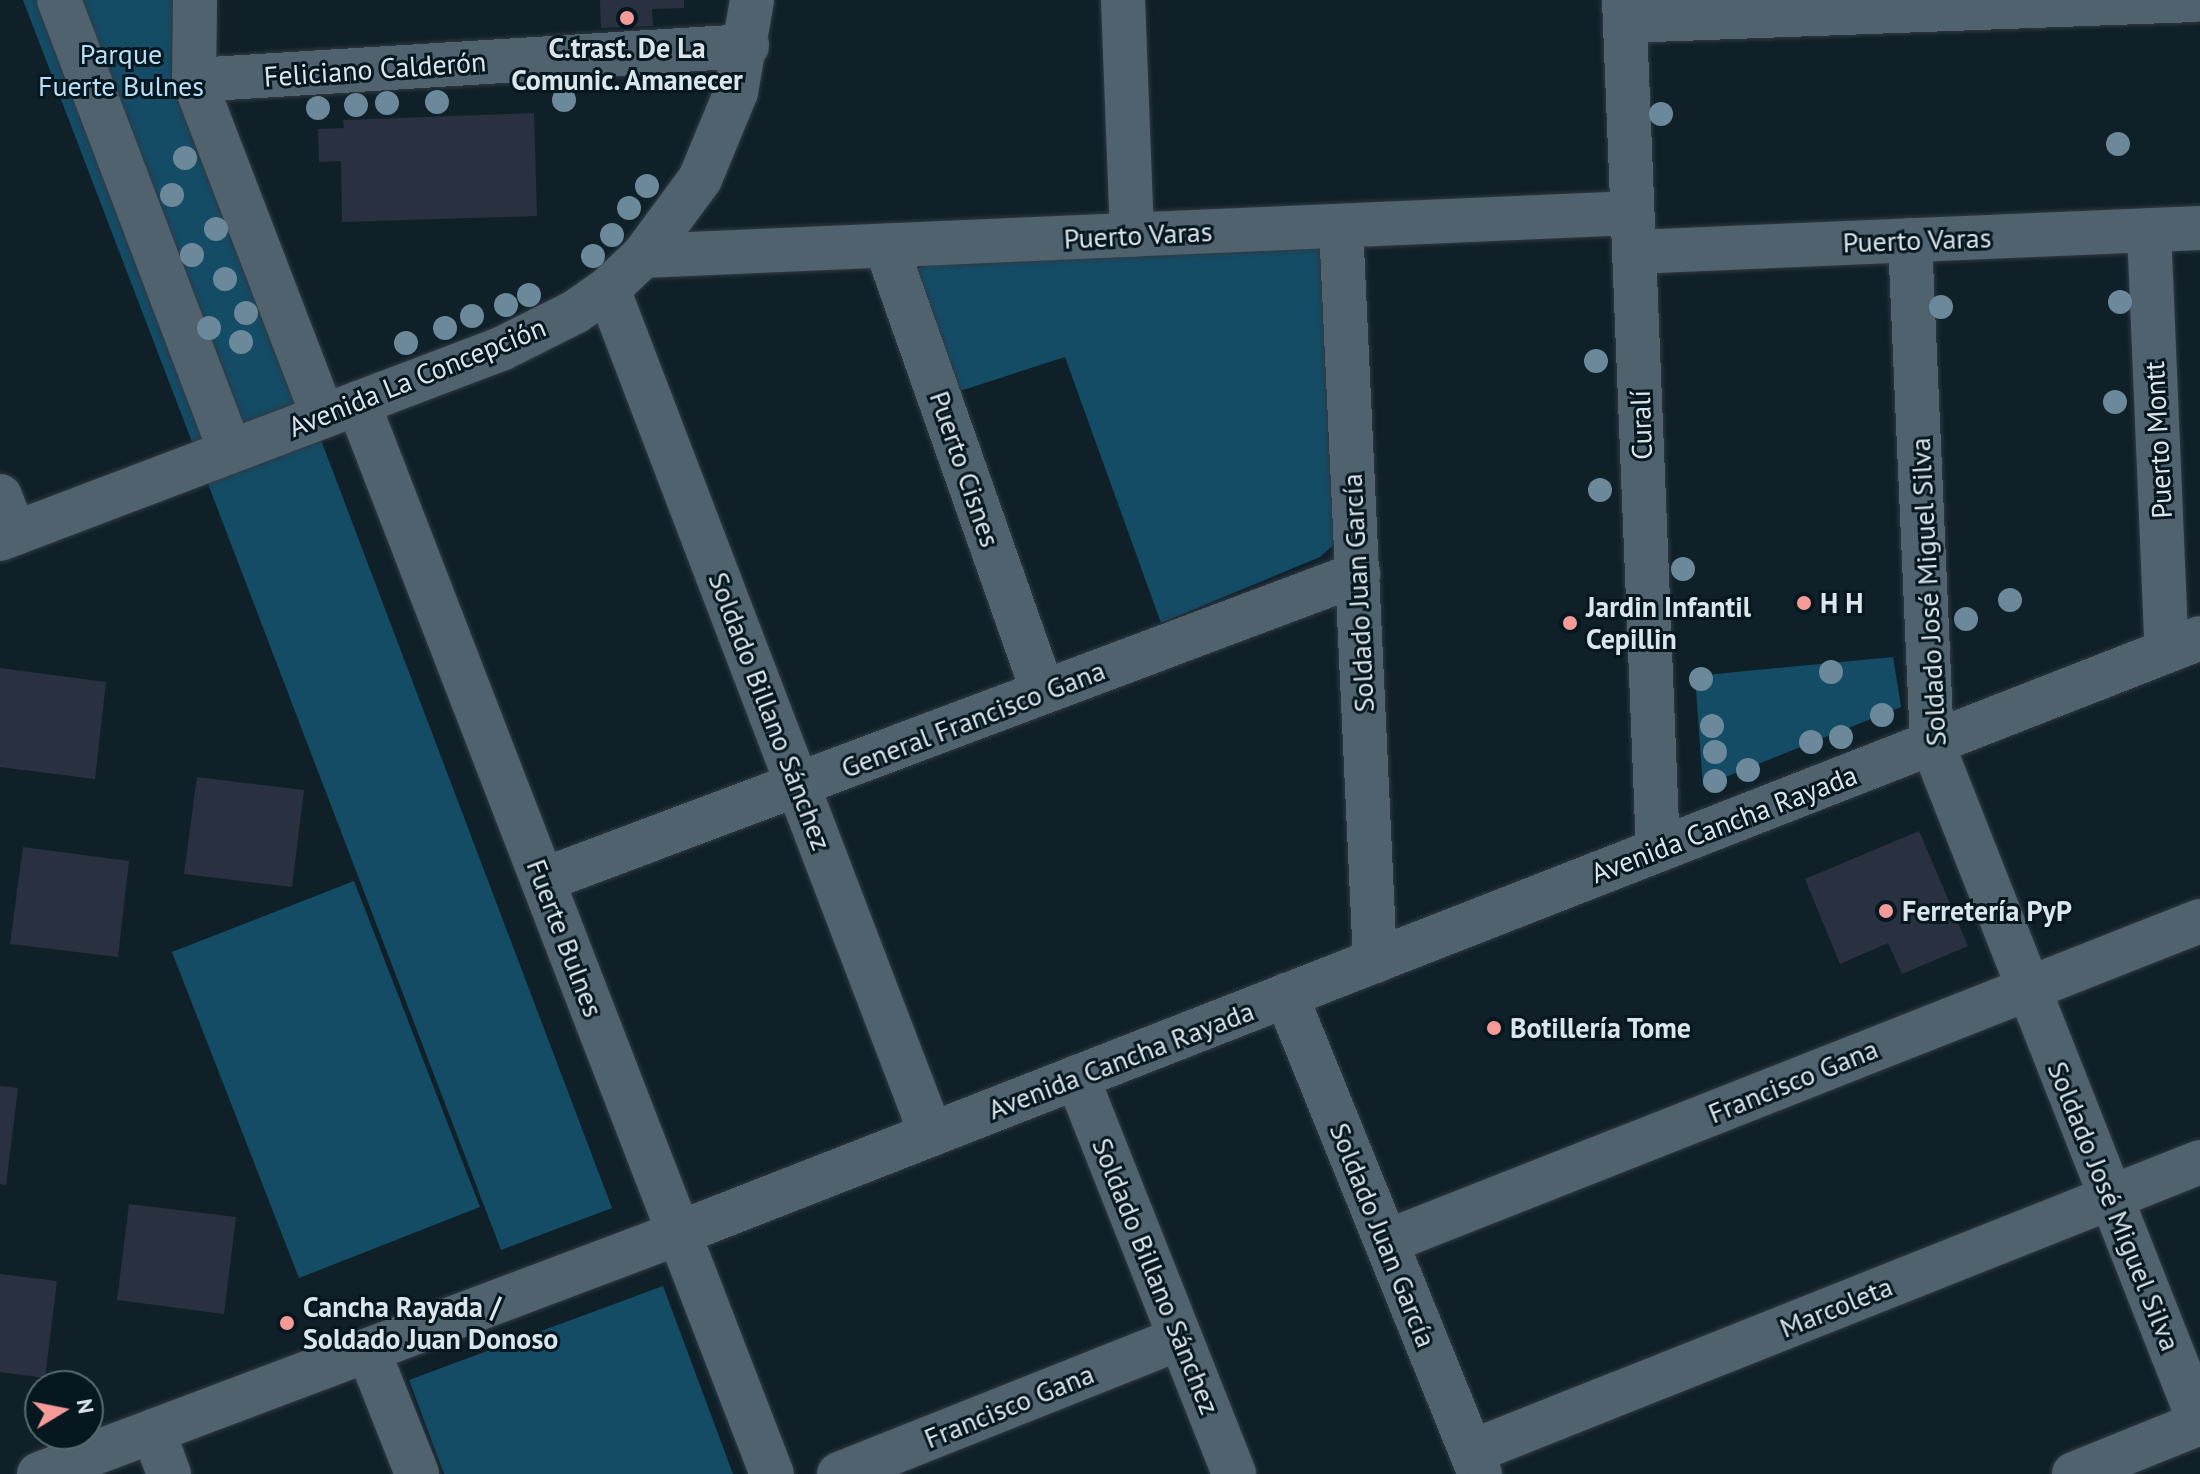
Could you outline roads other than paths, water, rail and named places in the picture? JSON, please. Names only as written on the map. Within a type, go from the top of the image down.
[{"type":"street","points":[[59,0],[230,451]]},
{"type":"street","points":[[194,80],[195,0]]},
{"type":"street","name":"Avenida La Concepción","points":[[5,523],[230,451],[501,349],[575,312],[608,289],[643,256],[700,179],[731,107],[747,46],[752,0]]},
{"type":"street","points":[[1123,0],[1132,235]]},
{"type":"street","points":[[1624,10],[2195,0]]},
{"type":"street","name":"Curalí","points":[[1624,10],[1658,850]]},
{"type":"street","name":"Feliciano Calderón","points":[[194,80],[747,46]]},
{"type":"street","name":"Fuerte Bulnes","points":[[194,80],[543,880],[772,1474]]},
{"type":"street","name":"Puerto Varas","points":[[643,256],[1341,226],[1910,240],[2200,228]]},
{"type":"street","name":"Soldado Juan García","points":[[1341,226],[1375,961]]},
{"type":"street","name":"Puerto Montt","points":[[2149,230],[2184,644]]},
{"type":"street","name":"Soldado José Miguel Silva","points":[[1910,240],[1932,743],[2200,1423]]},
{"type":"street","name":"Puerto Cisnes","points":[[886,246],[1043,692]]},
{"type":"street","name":"Soldado Billano Sánchez","points":[[608,289],[931,1134]]},
{"type":"street","name":"General Francisco Gana","points":[[543,880],[1358,574]]},
{"type":"street","name":"Avenida Cancha Rayada","points":[[39,1474],[679,1233],[2184,644]]},
{"type":"street","name":"Francisco Gana","points":[[1386,1242],[2200,921]]},
{"type":"street","name":"Soldado Juan García","points":[[1286,995],[1475,1463]]},
{"type":"street","name":"Soldado Billano Sánchez","points":[[1077,1077],[1234,1474]]},
{"type":"street","name":"Marcoleta","points":[[1475,1463],[2200,1162]]},
{"type":"street","name":"Francisco Gana","points":[[839,1474],[1180,1338]]},
{"type":"street","points":[[368,1350],[417,1474]]},
{"type":"street","points":[[2074,1474],[2200,1423]]},
{"type":"street","points":[[153,1431],[169,1474]]},
{"type":"place","name":"C.trast. De La Comunic. Amanecer","points":[[627,18]]},
{"type":"place","name":"H H","points":[[1804,603]]},
{"type":"place","name":"Jardin Infantil Cepillin","points":[[1570,623]]},
{"type":"place","name":"Ferretería PyP","points":[[1886,911]]},
{"type":"place","name":"Botillería Tome","points":[[1494,1028]]},
{"type":"place","name":"Cancha Rayada / Soldado Juan Donoso","points":[[287,1323]]},
{"type":"park label","name":"Parque Fuerte Bulnes","points":[[121,70]]}]
